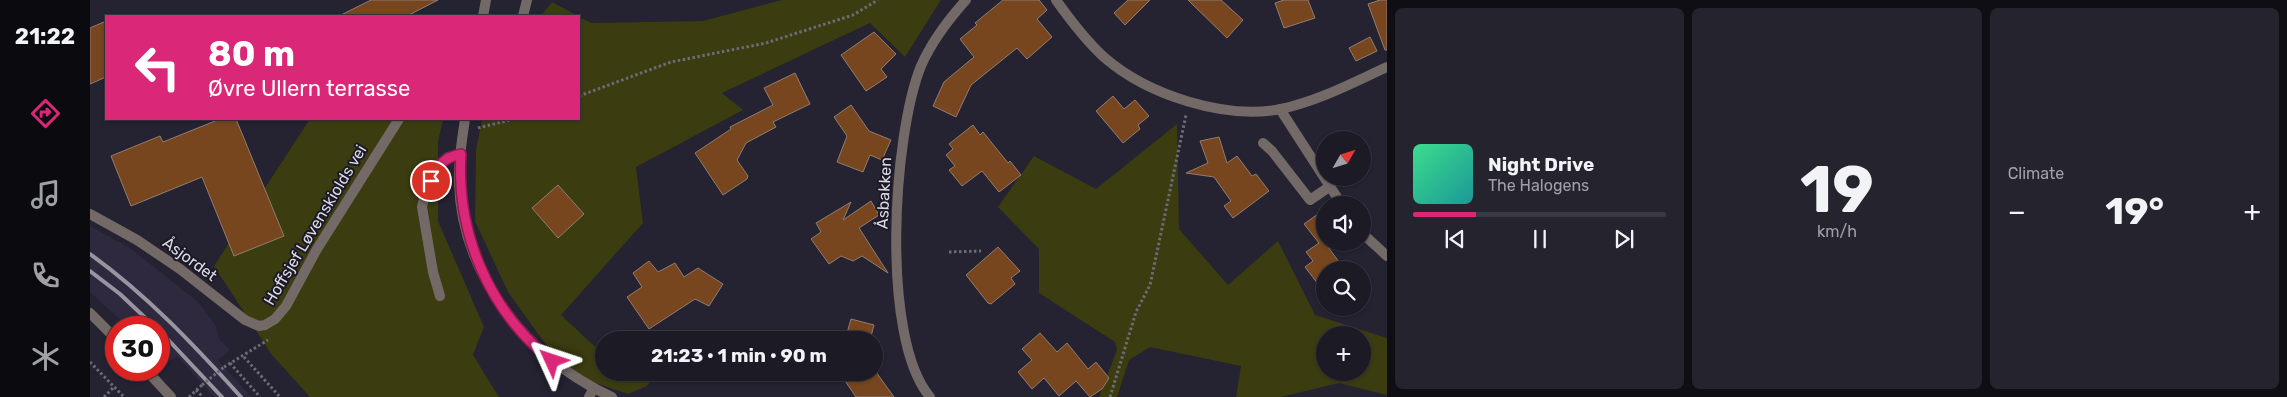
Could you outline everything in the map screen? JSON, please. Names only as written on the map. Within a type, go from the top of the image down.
[{"type":"street","points":[[483,15],[486,0]]},
{"type":"street","points":[[523,15],[527,0]]},
{"type":"street","name":"Åsbakken","points":[[930,397],[918,379],[911,362],[903,326],[897,247],[898,184],[906,121],[921,68],[929,49],[966,0]]},
{"type":"street","points":[[1056,0],[1088,42],[1106,59],[1146,84],[1189,102],[1244,112],[1280,109],[1307,102],[1387,67]]},
{"type":"street","points":[[1280,109],[1336,196]]},
{"type":"street","name":"Hoffsjef Løvenskiolds vei","points":[[271,323],[286,306],[317,249],[398,120]]},
{"type":"street","points":[[465,120],[459,183],[469,239],[488,285],[514,323],[543,354],[569,373],[591,393],[612,397]]},
{"type":"street","points":[[1263,143],[1272,151],[1310,200],[1329,187]]},
{"type":"street","points":[[440,296],[433,272],[422,207],[425,194],[438,168],[448,157],[461,154]]},
{"type":"street","name":"Åsjordet","points":[[90,214],[137,240],[180,269],[245,320],[259,326],[271,323]]},
{"type":"street","points":[[1371,241],[1387,256]]},
{"type":"street","points":[[90,313],[105,328]]},
{"type":"street","points":[[156,381],[171,397]]},
{"type":"path","points":[[580,96],[671,62],[766,43],[818,27],[853,15],[878,0]]},
{"type":"path","points":[[1110,397],[1136,312],[1150,284],[1189,102]]},
{"type":"path","points":[[463,132],[510,120]]},
{"type":"path","points":[[949,252],[981,251]]},
{"type":"path","name":"Hoffsjef Løvenskiolds vei","points":[[189,396],[224,367],[272,337],[273,327],[271,323]]},
{"type":"path","points":[[244,356],[280,397]]},
{"type":"path","points":[[90,362],[124,397]]},
{"type":"path","points":[[230,363],[260,397]]},
{"type":"path","points":[[104,397],[114,387]]},
{"type":"path","points":[[196,390],[203,397]]},
{"type":"shaded area","points":[[782,0],[941,0],[905,57],[870,23],[722,93],[743,110],[636,167],[643,223],[561,315],[595,347],[595,381],[650,381],[647,386],[628,394],[584,379],[546,345],[508,292],[475,221],[476,150],[482,120],[580,120],[580,17],[592,23],[703,21]]},
{"type":"shaded area","points":[[552,2],[576,15],[542,15]]},
{"type":"shaded area","points":[[309,120],[443,120],[438,142],[438,221],[484,327],[473,355],[499,397],[310,397],[272,355],[214,266]]},
{"type":"shaded area","points":[[1177,124],[1179,229],[1228,285],[1278,241],[1315,315],[1349,326],[1316,326],[1316,381],[1371,381],[1371,333],[1387,338],[1387,395],[1339,383],[1281,397],[1236,397],[1241,366],[1150,347],[1129,360],[1117,397],[1099,397],[1117,350],[1115,342],[1039,293],[1039,249],[998,207],[1034,156],[1096,189]]},
{"type":"shaded area","points":[[90,226],[130,248],[198,302],[216,326],[219,339],[230,350],[218,360],[251,397],[214,397],[178,357],[170,360],[170,316],[116,316],[90,292]]},
{"type":"building","points":[[371,0],[438,0],[409,15],[341,15]]},
{"type":"building","points":[[1003,0],[1039,0],[1047,10],[1037,19],[1052,37],[1027,59],[1017,48],[971,85],[956,117],[933,106],[944,82],[974,57],[960,39],[977,25],[975,23]]},
{"type":"building","points":[[1128,0],[1150,0],[1125,25],[1114,13]]},
{"type":"building","points":[[1188,0],[1221,0],[1243,20],[1227,38]]},
{"type":"building","points":[[1284,0],[1308,0],[1315,18],[1284,28],[1275,3]]},
{"type":"building","points":[[1387,0],[1387,50],[1385,50],[1368,4]]},
{"type":"building","points":[[105,21],[105,77],[90,84],[90,28]]},
{"type":"building","points":[[874,32],[896,54],[881,69],[887,77],[866,91],[841,55]]},
{"type":"building","points":[[1370,37],[1377,51],[1356,61],[1349,48]]},
{"type":"building","points":[[795,73],[810,104],[773,122],[776,127],[746,143],[737,160],[748,176],[747,179],[723,195],[695,153],[731,129],[730,127],[773,105],[764,88]]},
{"type":"building","points":[[1113,96],[1124,109],[1135,100],[1149,116],[1138,125],[1140,129],[1123,143],[1096,111]]},
{"type":"building","points":[[851,105],[869,131],[891,140],[882,160],[870,155],[863,172],[837,162],[847,136],[834,117]]},
{"type":"building","points":[[218,120],[236,120],[284,236],[234,256],[202,177],[131,206],[111,156],[160,136],[163,142]]},
{"type":"building","points":[[973,125],[980,135],[983,132],[1008,163],[1010,161],[1021,175],[999,192],[982,171],[962,186],[949,170],[955,166],[946,155],[953,149],[949,144]]},
{"type":"building","points":[[1219,137],[1227,163],[1237,156],[1252,176],[1256,174],[1269,191],[1233,218],[1224,206],[1231,201],[1214,177],[1186,173],[1208,163],[1200,141]]},
{"type":"building","points":[[558,185],[584,214],[558,238],[532,208]]},
{"type":"building","points":[[871,201],[879,215],[859,228],[888,273],[862,256],[853,261],[841,256],[829,264],[811,239],[821,232],[816,223],[851,202],[843,220]]},
{"type":"building","points":[[1316,215],[1316,239],[1304,224]]},
{"type":"building","points":[[1316,245],[1316,251],[1331,251],[1338,261],[1316,261],[1316,281],[1305,267],[1313,261],[1306,252]]},
{"type":"building","points":[[998,247],[1020,271],[1011,278],[1015,284],[991,304],[988,303],[966,275]]},
{"type":"building","points":[[649,261],[658,272],[675,263],[684,277],[698,268],[723,284],[709,306],[695,299],[649,329],[627,297],[642,287],[633,273]]},
{"type":"building","points":[[851,319],[874,325],[872,331],[848,331]]},
{"type":"building","points":[[1040,333],[1057,352],[1067,343],[1088,369],[1096,362],[1109,378],[1102,389],[1090,397],[1076,381],[1059,396],[1044,378],[1032,389],[1018,372],[1032,360],[1022,349]]},
{"type":"building","points":[[845,381],[882,381],[894,397],[856,397]]},
{"type":"railway","points":[[90,254],[131,286],[188,340],[241,397]]},
{"type":"railway","points":[[90,271],[120,294],[143,316]]},
{"type":"railway","points":[[170,342],[222,397]]},
{"type":"route","points":[[431,181],[438,168],[448,157],[461,154],[459,183],[463,211],[469,239],[477,261],[488,285],[514,323],[552,361]]}]
